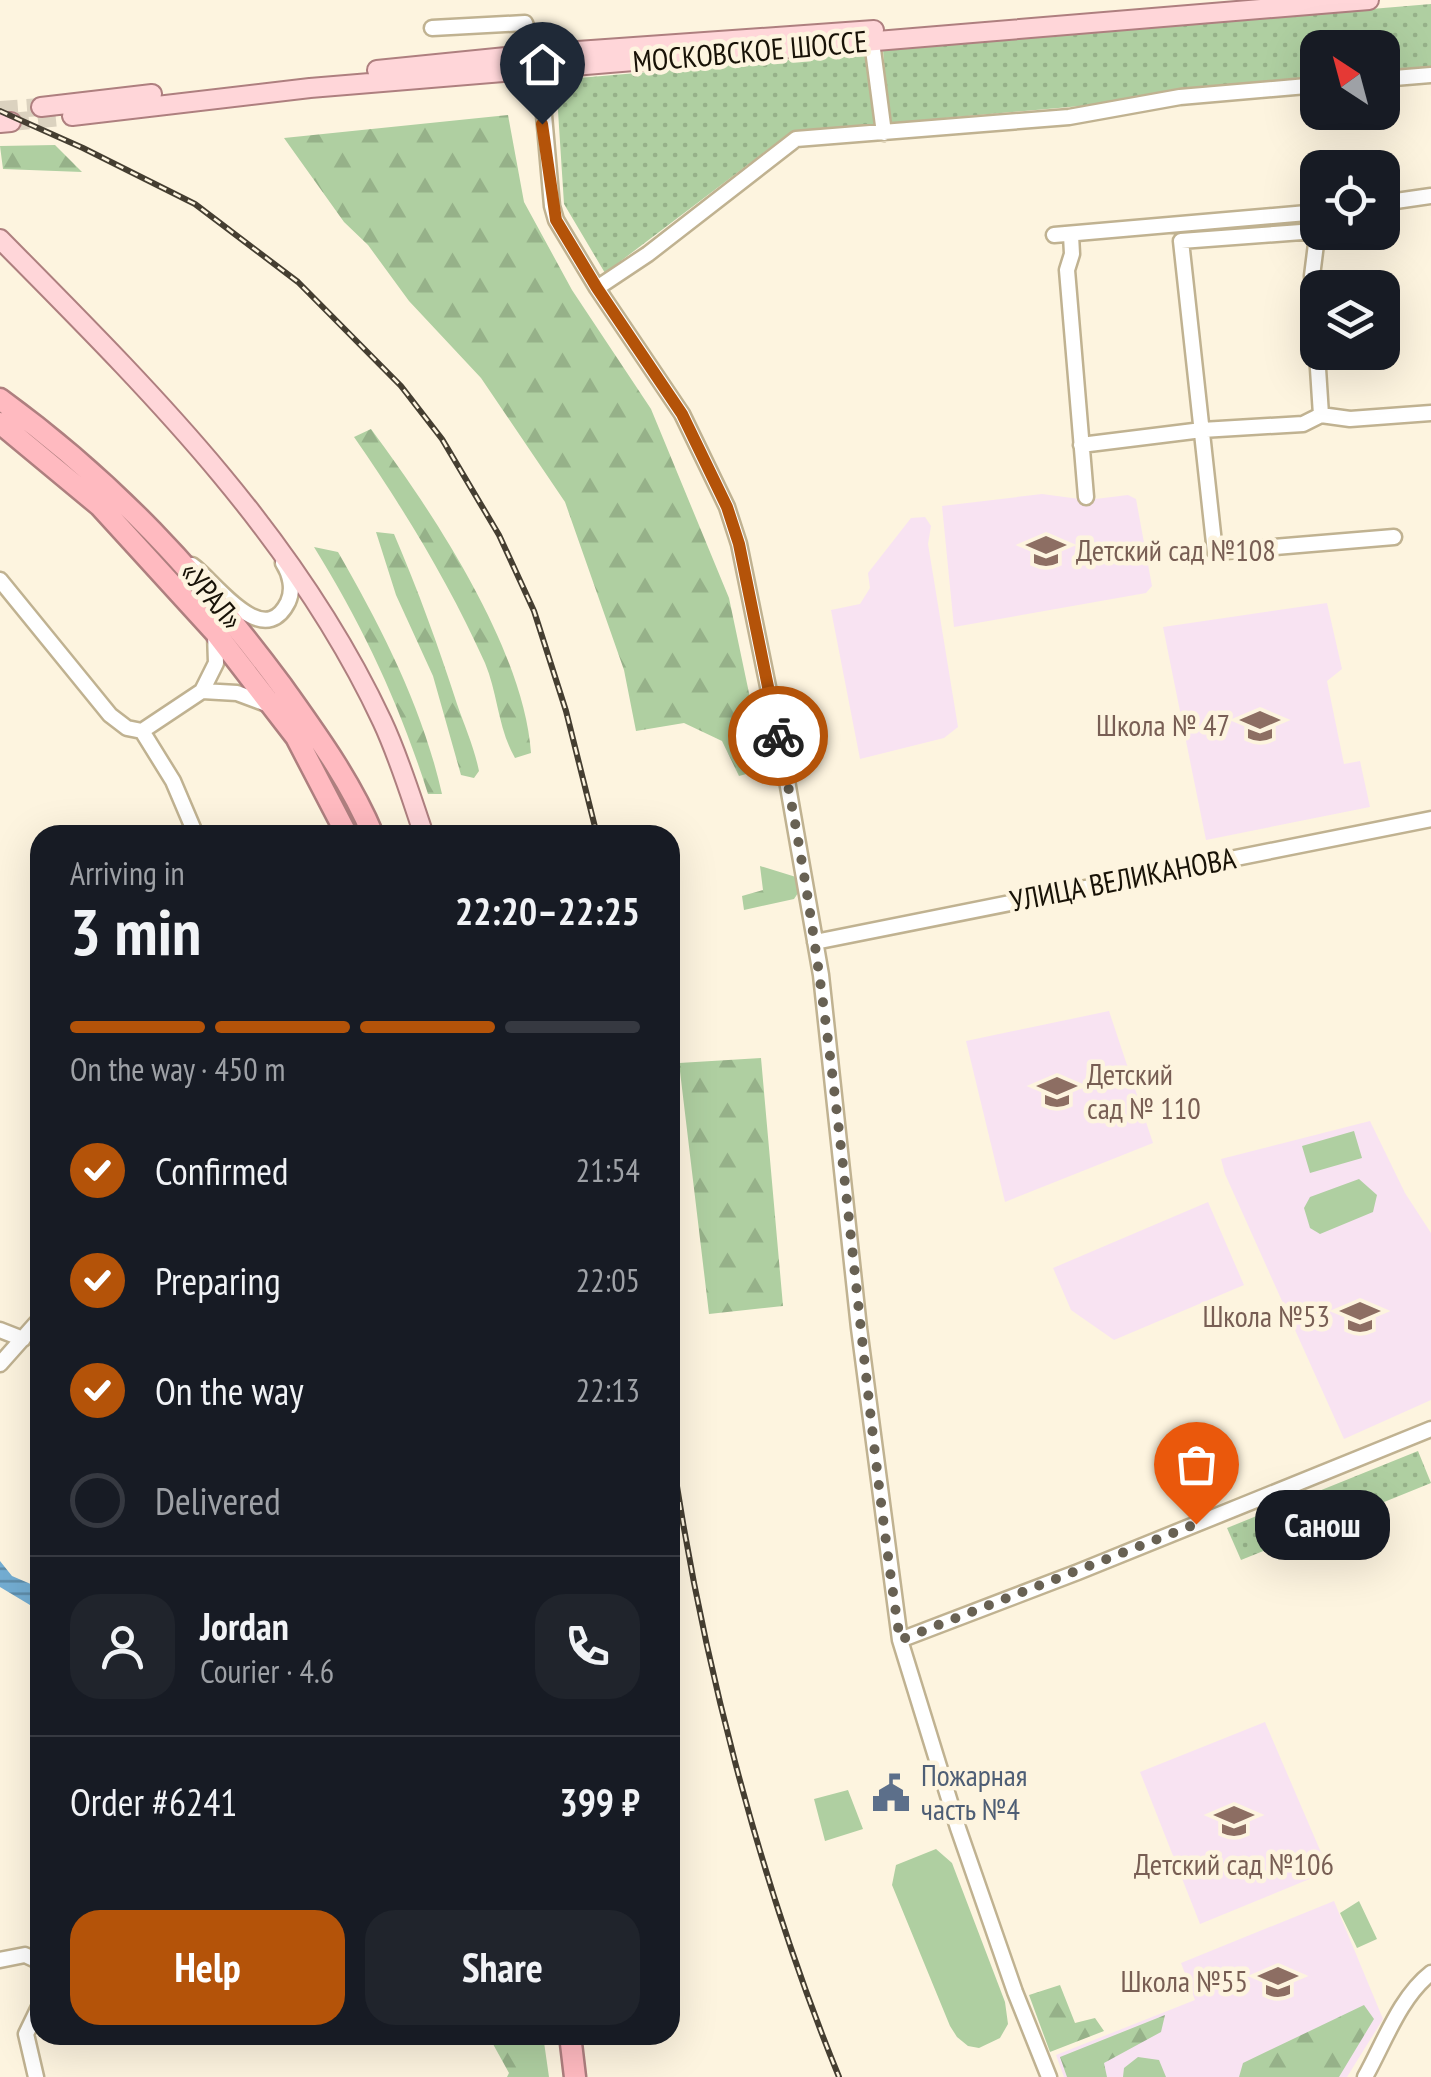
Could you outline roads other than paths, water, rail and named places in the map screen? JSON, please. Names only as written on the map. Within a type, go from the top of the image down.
[{"type":"highway","name":"«УРАЛ»","points":[[0,399],[115,491],[174,552],[242,632],[323,741],[368,825]]},
{"type":"highway","name":"«УРАЛ»","points":[[0,423],[100,506],[215,632],[296,736],[342,825]]},
{"type":"highway","points":[[571,2045],[575,2077]]},
{"type":"main road","name":"МОСКОВСКОЕ ШОССЕ","points":[[42,107],[1224,0]]},
{"type":"main road","name":"МОСКОВСКОЕ ШОССЕ","points":[[72,116],[536,61],[872,42],[1369,0]]},
{"type":"main road","points":[[0,239],[172,415],[280,546],[333,629],[383,722],[420,825]]},
{"type":"street","points":[[432,28],[526,22],[536,61],[556,220],[682,414],[727,507],[739,544],[816,942],[857,1310],[900,1640],[958,1828],[1049,2077]]},
{"type":"street","points":[[872,42],[884,133]]},
{"type":"street","points":[[1400,78],[1431,75]]},
{"type":"street","points":[[597,288],[648,254],[796,139],[1068,117],[1180,97],[1300,87]]},
{"type":"street","points":[[1400,200],[1431,196]]},
{"type":"street","points":[[1054,235],[1300,214]]},
{"type":"street","points":[[1300,231],[1181,241],[1215,552],[1394,536]]},
{"type":"street","points":[[1071,235],[1072,254],[1067,270],[1086,496]]},
{"type":"street","points":[[1314,250],[1312,276],[1321,416]]},
{"type":"street","points":[[1081,445],[1202,430],[1303,424],[1321,416],[1350,419],[1431,413]]},
{"type":"street","points":[[174,552],[205,574],[246,616],[270,617],[282,610],[290,598],[291,586],[266,531]]},
{"type":"street","points":[[3,589],[110,715],[127,728],[142,732],[173,781],[192,825]]},
{"type":"street","points":[[142,732],[202,690],[216,663],[215,632]]},
{"type":"street","points":[[202,690],[237,693],[270,705]]},
{"type":"street","name":"УЛИЦА ВЕЛИКАНОВА","points":[[816,942],[1431,819]]},
{"type":"street","points":[[0,1330],[23,1338]]},
{"type":"street","points":[[0,1364],[30,1330]]},
{"type":"street","points":[[900,1640],[1431,1428]]},
{"type":"street","points":[[0,1960],[30,1958]]},
{"type":"street","points":[[1365,2077],[1405,2004],[1431,1972]]},
{"type":"street","points":[[30,2026],[26,2034],[36,2077]]},
{"type":"water","points":[[0,1561],[12,1576],[30,1584],[30,1605],[0,1587]]},
{"type":"tunnel","points":[[0,110],[41,107]]},
{"type":"tunnel","points":[[11,122],[72,116]]},
{"type":"railway","points":[[0,111],[195,204],[298,282],[401,386],[442,439],[499,535],[534,611],[566,711],[594,825]]},
{"type":"railway","points":[[680,1506],[697,1600],[735,1763],[783,1924],[839,2077]]},
{"type":"place","name":"Детский сад №108","points":[[1046,551]]},
{"type":"place","name":"Школа № 47","points":[[1260,726]]},
{"type":"place","name":"Детский сад № 110","points":[[1057,1092]]},
{"type":"place","name":"Школа №53","points":[[1360,1317]]},
{"type":"place","name":"Санош","points":[[1196,1524]]},
{"type":"place","name":"Пожарная часть №4","points":[[891,1793]]},
{"type":"place","name":"Детский сад №106","points":[[1234,1821]]},
{"type":"place","name":"Школа №55","points":[[1278,1982]]}]
